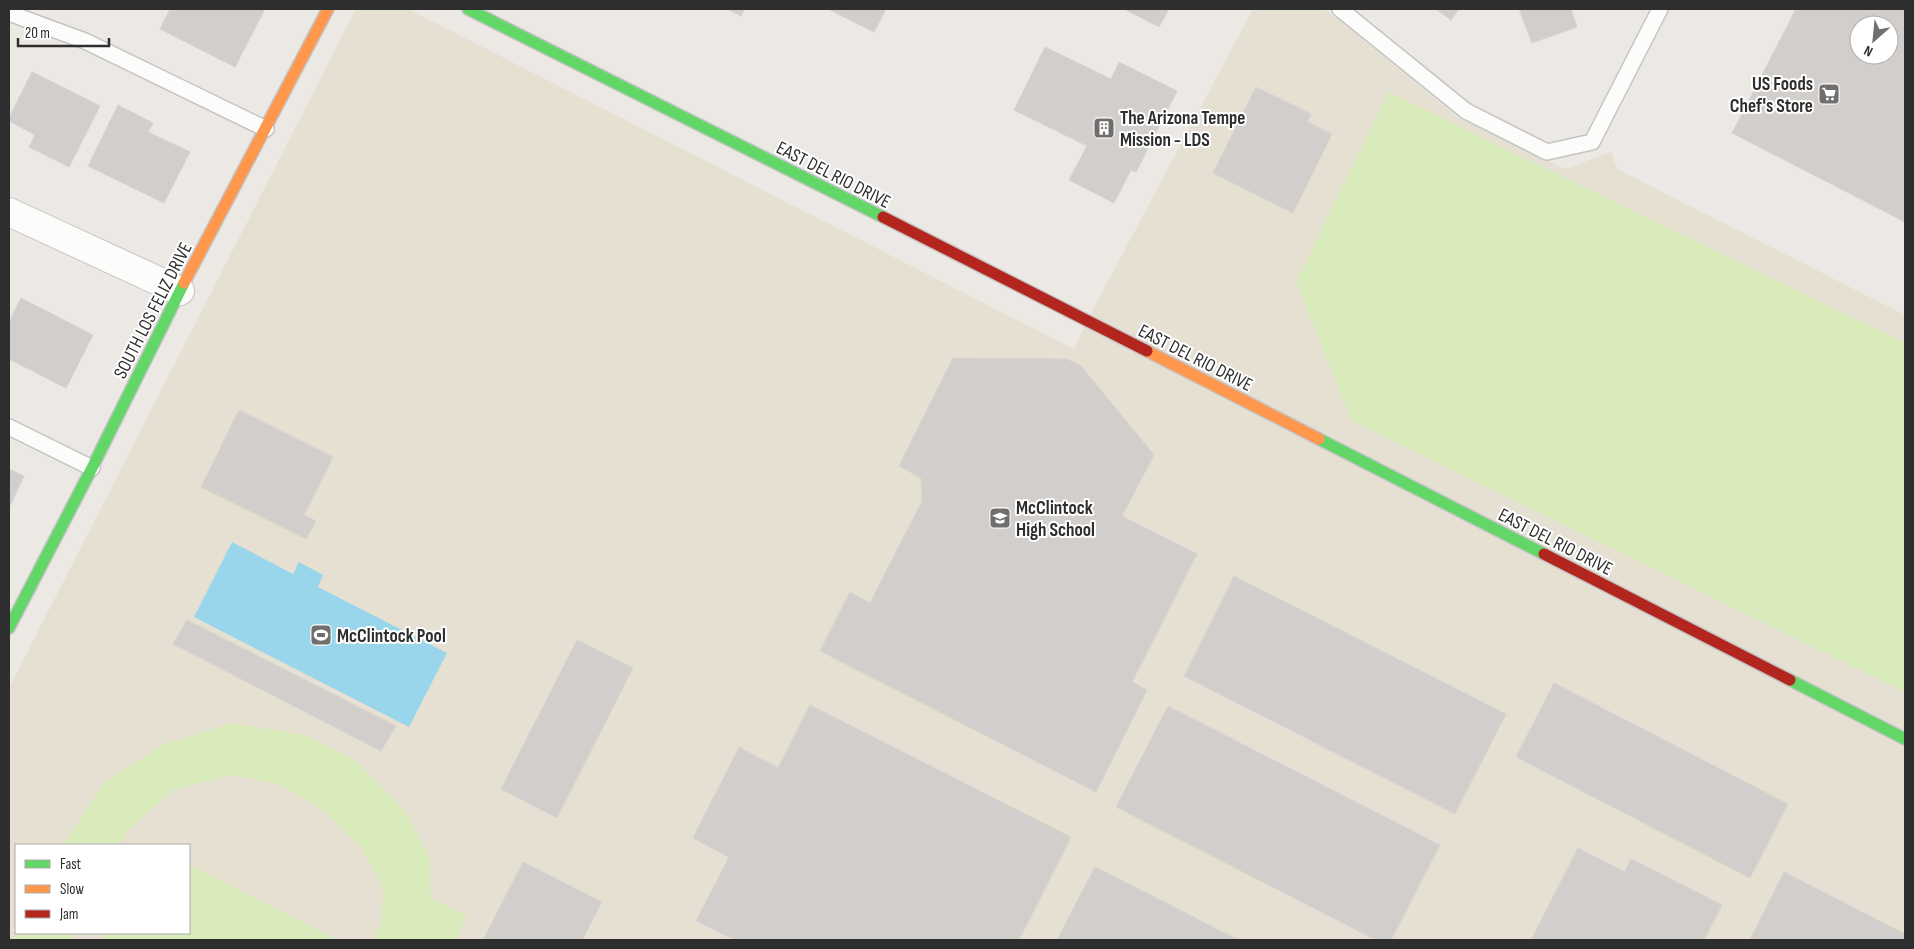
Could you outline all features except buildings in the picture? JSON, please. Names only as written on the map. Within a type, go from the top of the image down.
[{"type":"street","name":"SOUTH LOS FELIZ DRIVE","points":[[9,628],[92,468],[180,291],[328,9]]},
{"type":"street","name":"EAST DEL RIO DRIVE","points":[[468,9],[1038,296],[1905,739]]},
{"type":"street","points":[[9,212],[180,291]]},
{"type":"lane","points":[[1340,9],[1466,110],[1547,152],[1592,142],[1660,9]]},
{"type":"lane","points":[[9,13],[85,41],[266,129]]},
{"type":"lane","points":[[9,427],[92,468]]},
{"type":"shaded area","name":"McClintock High School","points":[[356,9],[408,9],[1074,349],[1098,300],[1253,9],[1325,9],[1459,118],[1565,169],[1611,152],[1617,169],[1905,315],[1905,940],[9,940],[9,688]]},
{"type":"green space","points":[[1389,92],[1905,343],[1905,692],[1352,421],[1296,282]]},
{"type":"green space","points":[[232,723],[304,735],[356,761],[405,811],[430,860],[431,898],[467,916],[455,940],[372,940],[382,922],[383,886],[359,845],[323,810],[279,784],[231,775],[173,790],[128,830],[121,844],[65,844],[103,783],[163,745]]},
{"type":"green space","points":[[190,865],[338,940],[101,940],[104,934],[190,934]]},
{"type":"green space","points":[[18,934],[74,934],[71,940],[15,940]]},
{"type":"water","name":"McClintock Pool","points":[[232,542],[293,574],[299,562],[323,575],[318,587],[447,653],[409,727],[194,617]]},
{"type":"traffic: fast","points":[[468,9],[883,217]]},
{"type":"traffic: fast","points":[[9,628],[92,468],[184,283]]},
{"type":"traffic: fast","points":[[1319,439],[1544,554]]},
{"type":"traffic: fast","points":[[1790,680],[1905,739]]},
{"type":"traffic: slow","points":[[184,283],[328,9]]},
{"type":"traffic: slow","points":[[1147,351],[1319,439]]},
{"type":"traffic: jam","points":[[883,217],[1147,351]]},
{"type":"traffic: jam","points":[[1544,554],[1790,680]]},
{"type":"place","name":"US Foods Chef's Store","points":[[1829,94]]},
{"type":"place","name":"The Arizona Tempe Mission - LDS","points":[[1104,128]]},
{"type":"place","name":"McClintock High School","points":[[1000,518]]},
{"type":"place","name":"McClintock Pool","points":[[321,635]]}]
